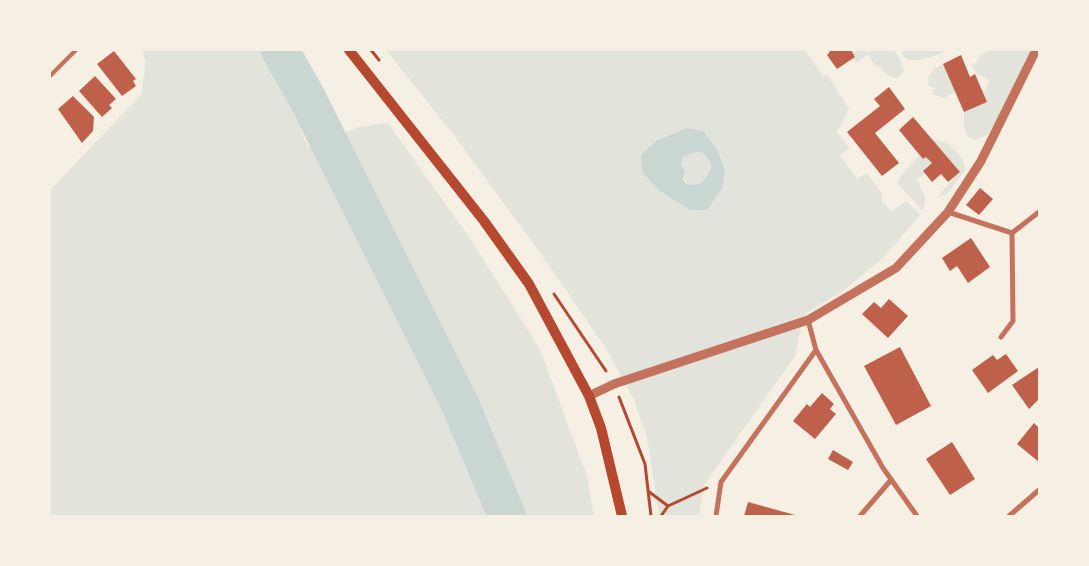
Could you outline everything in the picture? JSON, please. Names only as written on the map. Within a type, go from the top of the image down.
[{"type":"main road","points":[[349,50],[484,221],[529,284],[589,396],[601,428],[622,516]]},
{"type":"street","points":[[589,396],[614,384],[808,320],[896,268],[948,212],[981,161],[1036,50]]},
{"type":"street","points":[[948,212],[1012,233]]},
{"type":"street","points":[[1012,233],[1039,212]]},
{"type":"street","points":[[1001,337],[1012,321],[1012,233]]},
{"type":"street","points":[[808,320],[816,350],[891,480],[917,516]]},
{"type":"street","points":[[716,516],[721,482],[816,350]]},
{"type":"street","points":[[860,516],[891,480]]},
{"type":"street","points":[[1009,516],[1039,490]]},
{"type":"lane","points":[[50,76],[76,50]]},
{"type":"path","points":[[661,516],[668,506],[721,482]]},
{"type":"path","points":[[648,491],[668,506]]},
{"type":"shaded area","points":[[142,50],[266,50],[308,147],[359,127],[388,123],[469,237],[540,349],[587,476],[594,516],[50,516],[50,190],[141,95],[146,62]]},
{"type":"shaded area","points":[[386,50],[805,50],[823,76],[827,74],[849,109],[837,132],[849,148],[840,156],[857,179],[867,173],[882,194],[882,202],[892,211],[906,201],[920,215],[883,258],[844,290],[803,316],[795,356],[704,485],[699,516],[659,516],[647,437],[634,400],[607,350],[543,257],[453,134]],"holes":[[[686,128],[725,170],[690,210],[658,140]]]},
{"type":"shaded area","points":[[851,50],[894,50],[899,57],[904,71],[898,78],[890,77],[878,66],[874,65],[868,54],[858,62],[851,59],[855,56]]},
{"type":"shaded area","points":[[903,50],[947,50],[938,55],[919,60],[908,60],[903,56]]},
{"type":"shaded area","points":[[988,50],[1033,50],[1003,111],[987,135],[975,140],[968,137],[964,126],[964,112],[987,102],[983,93],[989,83],[986,77],[978,75],[971,65],[976,63],[979,56]]},
{"type":"shaded area","points":[[943,64],[955,92],[944,98],[932,94],[936,88],[929,86],[928,78],[934,69]]},
{"type":"shaded area","points":[[687,128],[704,131],[717,150],[725,170],[722,188],[707,210],[690,210],[660,191],[642,172],[641,155],[658,140]],"holes":[[[702,152],[711,163],[711,168],[706,178],[699,184],[687,185],[683,179],[685,170],[681,165],[683,157]]]},
{"type":"shaded area","points":[[932,140],[947,143],[959,154],[965,170],[948,193],[936,198],[960,172]]},
{"type":"shaded area","points":[[702,152],[711,163],[711,168],[706,178],[699,184],[687,185],[681,165],[683,157]]},
{"type":"shaded area","points":[[920,155],[923,159],[926,157],[932,163],[923,171],[925,174],[917,179],[926,199],[923,211],[897,183]]},
{"type":"building","points":[[831,50],[851,50],[855,57],[837,69],[827,55]]},
{"type":"building","points":[[114,51],[136,79],[133,81],[136,86],[122,96],[97,64]]},
{"type":"building","points":[[961,55],[970,77],[975,74],[987,102],[964,112],[943,64]]},
{"type":"building","points":[[95,76],[116,99],[109,105],[112,108],[102,117],[79,91]]},
{"type":"building","points":[[889,87],[905,109],[875,133],[899,163],[882,176],[847,132],[880,106],[874,99]]},
{"type":"building","points":[[73,96],[94,117],[93,131],[82,143],[58,109]]},
{"type":"building","points":[[913,117],[960,172],[948,182],[941,174],[932,182],[923,171],[932,163],[926,157],[923,159],[899,130]]},
{"type":"building","points":[[980,188],[993,199],[979,215],[966,205]]},
{"type":"building","points":[[971,238],[990,267],[968,283],[957,266],[950,271],[942,258]]},
{"type":"building","points":[[889,299],[908,316],[888,338],[862,314],[874,302],[881,308]]},
{"type":"building","points":[[900,347],[931,406],[896,425],[864,366]]},
{"type":"building","points":[[1006,354],[1018,371],[988,393],[972,370],[993,355],[997,360]]},
{"type":"building","points":[[1039,367],[1039,399],[1029,409],[1012,385]]},
{"type":"building","points":[[822,393],[834,404],[830,409],[836,414],[815,439],[793,421],[807,404],[810,407]]},
{"type":"building","points":[[1034,423],[1039,428],[1039,462],[1017,444]]},
{"type":"building","points":[[952,442],[975,479],[950,495],[926,459]]},
{"type":"building","points":[[833,450],[853,462],[848,470],[828,459]]},
{"type":"building","points":[[748,502],[795,515],[795,516],[744,516]]},
{"type":"waterway","points":[[280,50],[306,96],[460,404],[507,516]]}]
